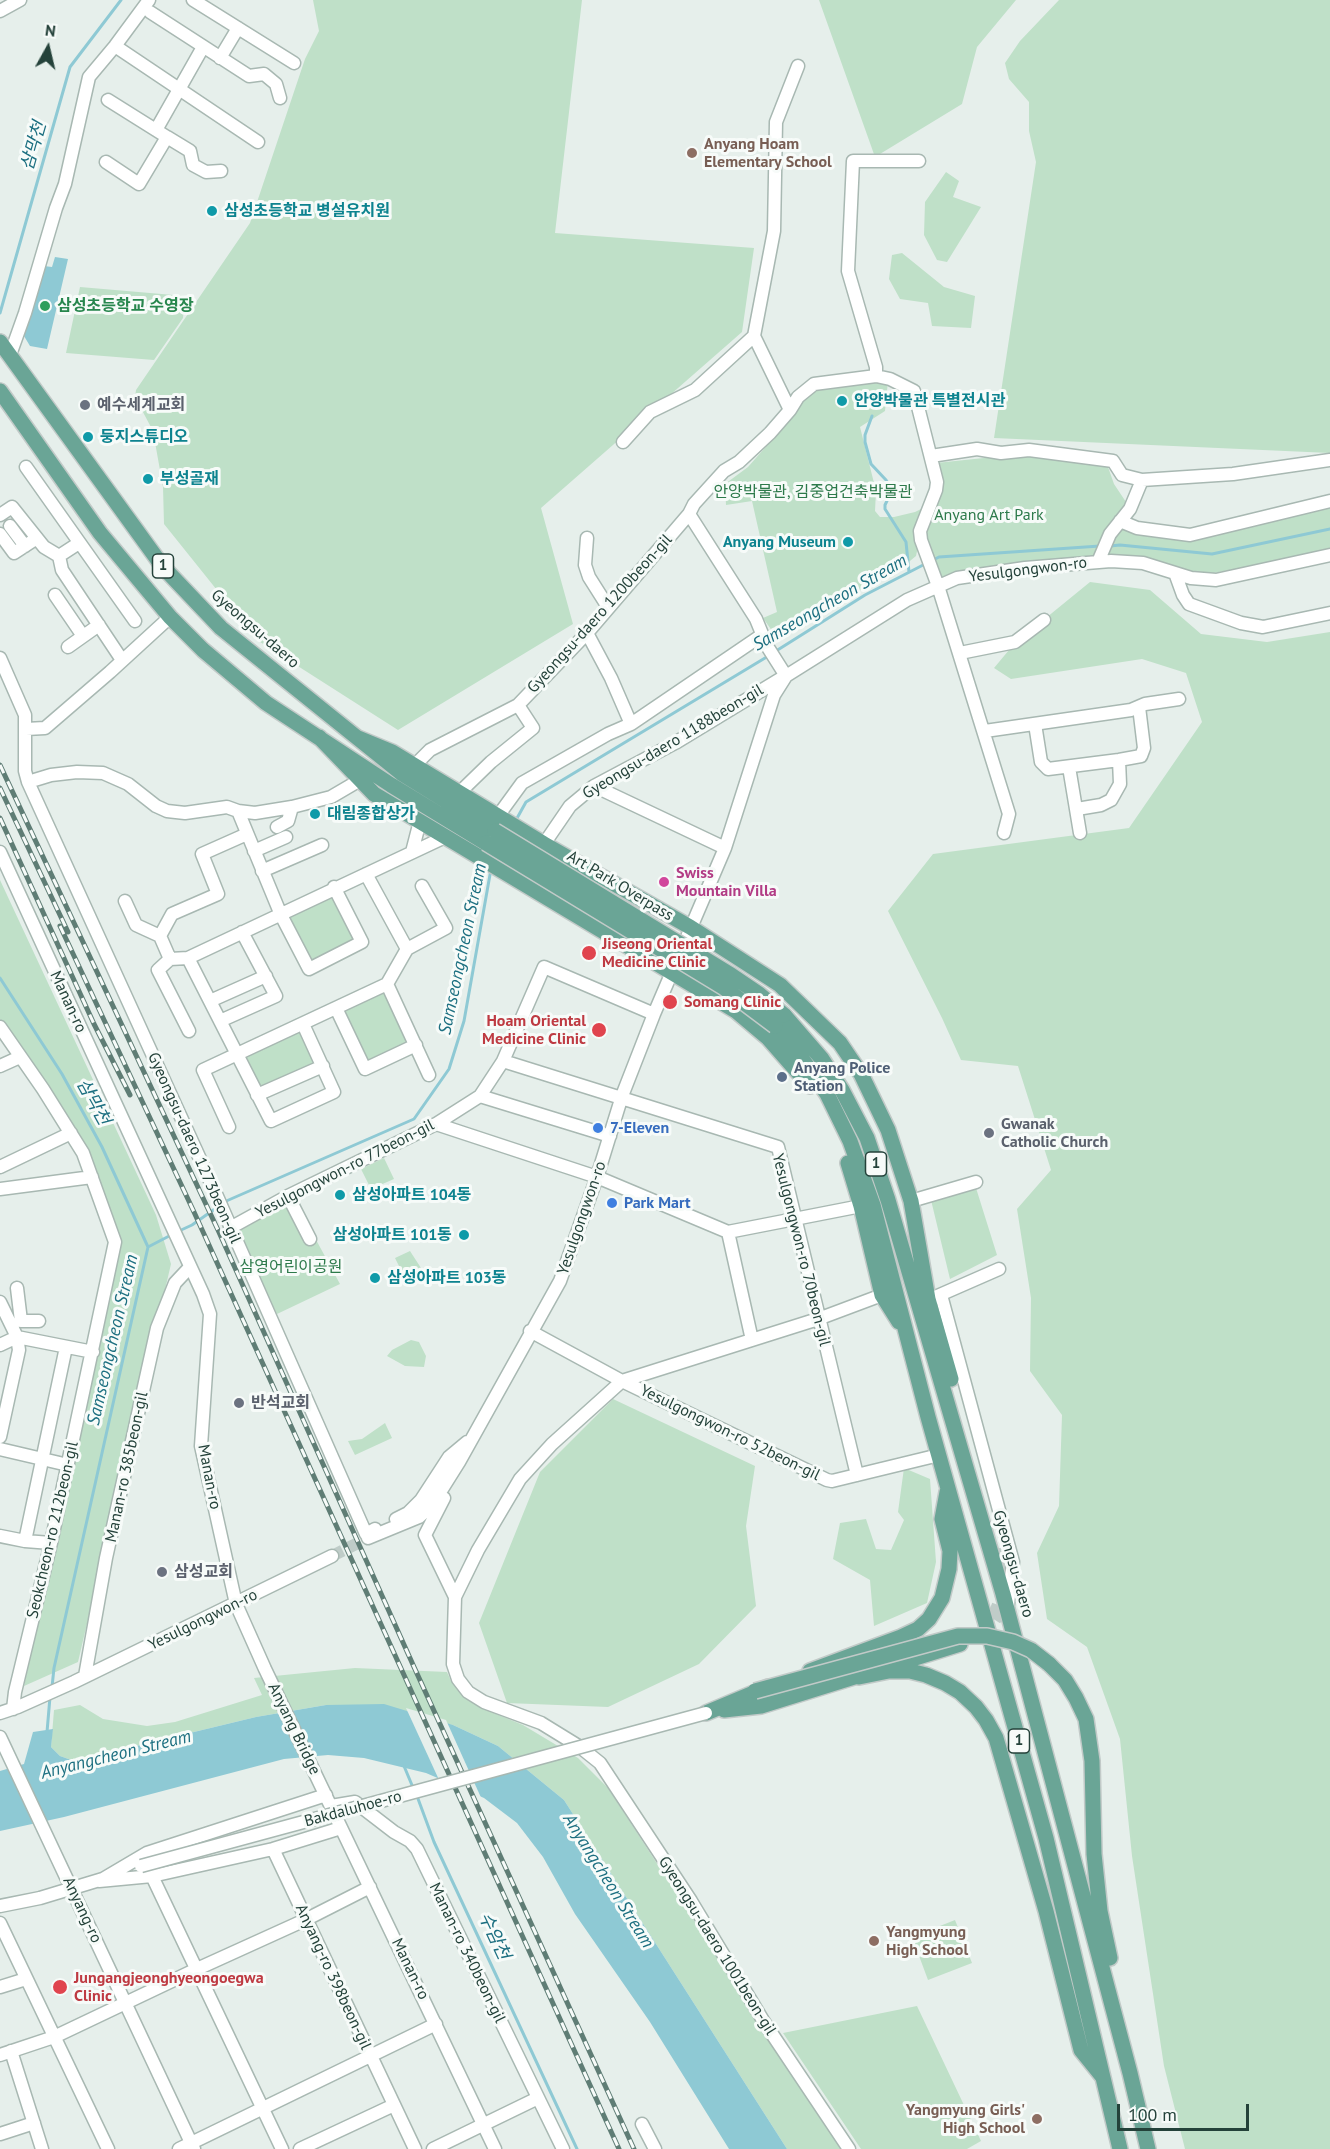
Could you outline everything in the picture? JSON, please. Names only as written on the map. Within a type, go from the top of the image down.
[{"type":"main road","name":"Gyeongsu-daero","points":[[0,342],[163,567],[222,628],[401,773],[495,827]]},
{"type":"main road","name":"1","points":[[0,391],[100,533],[170,617],[203,650],[266,704],[391,785],[495,827]]},
{"type":"main road","points":[[320,737],[374,794],[736,1011],[768,1038],[798,1071],[822,1104],[842,1143],[861,1206],[882,1295],[907,1336]]},
{"type":"main road","points":[[358,738],[392,752],[459,793],[495,827],[540,841],[690,927],[780,985],[840,1042],[861,1074],[888,1130],[911,1201],[933,1299],[1000,1548]]},
{"type":"main road","name":"Art Park Overpass","points":[[495,827],[723,987],[779,1021]]},
{"type":"main road","name":"Gyeongsu-daero","points":[[779,1021],[822,1059],[842,1090],[867,1138],[888,1200],[1007,1608],[1131,2073],[1148,2149]]},
{"type":"main road","name":"1","points":[[779,1021],[827,1094],[850,1141],[873,1205],[939,1455],[1046,1838],[1120,2149]]},
{"type":"main road","points":[[927,1334],[933,1299]]},
{"type":"main road","points":[[706,1713],[901,1637],[918,1629],[929,1619],[938,1608],[946,1589],[950,1551],[942,1519],[948,1486]]},
{"type":"main road","points":[[755,1692],[958,1636],[987,1636],[1013,1642],[1031,1650],[1065,1680],[1086,1719],[1092,1761],[1094,1854],[1100,1911],[1131,2073]]},
{"type":"main road","points":[[859,1677],[889,1665],[960,1644]]},
{"type":"main road","points":[[706,1713],[760,1706],[859,1677],[889,1671],[910,1671],[926,1675],[960,1692],[976,1707],[996,1738],[1046,1911],[1081,2050],[1105,2079]]},
{"type":"street","points":[[0,11],[20,0]]},
{"type":"street","points":[[193,0],[294,63]]},
{"type":"street","points":[[10,355],[65,184],[89,76],[149,6],[203,47],[249,76],[264,74],[276,84],[280,98]]},
{"type":"street","points":[[220,58],[238,28]]},
{"type":"street","points":[[114,46],[258,141]]},
{"type":"street","points":[[105,162],[139,184],[162,133],[175,86],[203,47]]},
{"type":"street","points":[[623,442],[650,412],[695,390],[753,336],[774,231],[776,123],[798,66]]},
{"type":"street","points":[[108,100],[190,151],[193,165],[206,172],[221,171]]},
{"type":"street","points":[[919,161],[853,161],[848,271],[876,367],[876,376],[890,379],[914,391],[937,482],[920,531],[985,731],[1009,814],[1004,833]]},
{"type":"street","points":[[753,336],[789,410]]},
{"type":"street","name":"Gyeongsu-daero 1200beon-gil","points":[[415,765],[430,750],[518,705],[587,633],[724,471],[739,462],[770,433],[798,397],[814,384],[876,376]]},
{"type":"street","points":[[931,456],[977,449],[1001,453],[1029,450],[1113,461],[1122,475],[1142,480],[1233,474],[1330,460]]},
{"type":"street","points":[[26,467],[135,621]]},
{"type":"street","points":[[1100,558],[1110,534],[1130,509],[1142,480]]},
{"type":"street","points":[[1120,521],[1137,528],[1190,535],[1330,501]]},
{"type":"street","points":[[0,515],[12,507],[44,547],[59,556],[62,570],[122,660]]},
{"type":"street","points":[[689,514],[756,619],[764,641],[784,672]]},
{"type":"street","points":[[5,530],[14,553],[37,538]]},
{"type":"street","points":[[587,538],[585,565],[589,577],[608,607]]},
{"type":"street","points":[[59,556],[80,543]]},
{"type":"street","name":"Yesulgongwon-ro","points":[[368,1538],[419,1517],[432,1505],[459,1462],[530,1331],[560,1281],[622,1098],[654,1014],[725,848],[774,695],[784,672],[937,582],[1100,558],[1143,563],[1191,578],[1216,580],[1330,555]]},
{"type":"street","points":[[1175,573],[1183,595],[1190,604],[1241,623],[1263,627],[1330,613]]},
{"type":"street","points":[[56,595],[83,636]]},
{"type":"street","points":[[26,729],[45,728],[170,617]]},
{"type":"street","points":[[960,653],[1015,642],[1044,620]]},
{"type":"street","points":[[68,646],[99,625]]},
{"type":"street","points":[[587,633],[611,678],[631,724]]},
{"type":"street","points":[[495,827],[522,783],[608,734],[631,724],[764,641]]},
{"type":"street","name":"Gyeongsu-daero 1273beon-gil","points":[[0,658],[25,716],[25,771],[28,782],[166,1077],[229,1226],[366,1534],[408,1513],[421,1500],[449,1457],[472,1438]]},
{"type":"street","name":"Gyeongsu-daero 1188beon-gil","points":[[540,841],[570,806],[594,786],[675,743],[784,672]]},
{"type":"street","points":[[985,731],[1179,699]]},
{"type":"street","points":[[459,793],[491,762],[533,728],[518,705]]},
{"type":"street","points":[[1035,724],[1041,762],[1048,769],[1119,760],[1141,756],[1144,748],[1139,707]]},
{"type":"street","points":[[1077,809],[1101,805],[1111,800],[1120,784],[1119,760]]},
{"type":"street","points":[[1069,767],[1080,833]]},
{"type":"street","points":[[28,782],[51,775],[77,772],[103,773],[128,784],[156,806],[167,811],[185,813],[227,807],[238,812],[255,813],[331,797],[360,780]]},
{"type":"street","points":[[594,786],[725,848]]},
{"type":"street","points":[[277,826],[288,821],[292,807]]},
{"type":"street","points":[[238,812],[281,915],[309,969],[362,942],[334,888]]},
{"type":"street","points":[[412,852],[420,821]]},
{"type":"street","points":[[160,936],[172,914],[218,894],[202,854],[247,834]]},
{"type":"street","points":[[254,851],[286,837]]},
{"type":"street","points":[[189,1031],[158,970],[170,958],[188,958],[445,837]]},
{"type":"street","points":[[262,871],[322,845]]},
{"type":"street","name":"Manan-ro","points":[[0,852],[210,1314],[201,1446],[236,1604],[265,1669]]},
{"type":"street","points":[[366,874],[407,949]]},
{"type":"street","points":[[229,1127],[203,1070],[387,984],[407,949],[446,928],[422,886]]},
{"type":"street","points":[[125,901],[136,925],[160,936],[170,958]]},
{"type":"street","points":[[220,1022],[276,996],[242,932]]},
{"type":"street","points":[[107,938],[166,1077],[189,1116]]},
{"type":"street","points":[[188,958],[271,1121],[334,1092],[303,1024]]},
{"type":"street","name":"Yesulgongwon-ro 77beon-gil","points":[[229,1226],[436,1125],[480,1096],[503,1061],[544,967],[654,1014]]},
{"type":"street","points":[[210,1001],[266,976]]},
{"type":"street","points":[[387,984],[429,1075]]},
{"type":"street","points":[[336,1008],[365,1069],[416,1045]]},
{"type":"street","name":"Seokcheon-ro 212beon-gil","points":[[0,1027],[83,1153],[115,1242],[51,1543],[15,1692],[16,1708]]},
{"type":"street","points":[[0,1066],[20,1057]]},
{"type":"street","points":[[503,1061],[622,1098]]},
{"type":"street","points":[[257,1095],[322,1066]]},
{"type":"street","points":[[480,1096],[610,1136]]},
{"type":"street","name":"Yesulgongwon-ro 70beon-gil","points":[[622,1098],[778,1147],[857,1475]]},
{"type":"street","points":[[436,1125],[597,1177],[728,1232],[861,1206]]},
{"type":"street","points":[[0,1167],[71,1133]]},
{"type":"street","points":[[0,1189],[92,1177]]},
{"type":"street","points":[[911,1201],[976,1182]]},
{"type":"street","points":[[288,1196],[310,1239]]},
{"type":"street","points":[[728,1232],[752,1340]]},
{"type":"street","name":"Manan-ro 385beon-gil","points":[[86,1676],[106,1558],[157,1328],[175,1283],[190,1267]]},
{"type":"street","points":[[999,1269],[933,1299],[1013,1562],[1007,1608]]},
{"type":"street","points":[[18,1288],[21,1321],[39,1321]]},
{"type":"street","points":[[455,1597],[478,1550],[520,1479],[552,1444],[622,1381],[818,1319],[882,1295]]},
{"type":"street","points":[[0,1302],[16,1337],[19,1350],[0,1437]]},
{"type":"street","name":"Yesulgongwon-ro 52beon-gil","points":[[530,1331],[622,1381],[827,1480],[832,1481],[939,1455]]},
{"type":"street","points":[[0,1345],[16,1337],[93,1352]]},
{"type":"street","points":[[25,1541],[66,1347]]},
{"type":"street","points":[[455,1597],[425,1535],[466,1459],[472,1438]]},
{"type":"street","points":[[0,1449],[68,1465]]},
{"type":"street","points":[[0,1536],[51,1543]]},
{"type":"street","name":"Yesulgongwon-ro","points":[[16,1708],[332,1556]]},
{"type":"street","name":"Gyeongsu-daero 1001beon-gil","points":[[455,1597],[453,1664],[458,1679],[468,1692],[484,1701],[541,1723],[580,1747],[600,1764],[691,1901],[764,2022],[849,2149]]},
{"type":"street","name":"Anyang Bridge","points":[[265,1669],[327,1797]]},
{"type":"street","points":[[0,1713],[16,1708]]},
{"type":"street","name":"Bakdaluhoe-ro","points":[[0,1906],[72,1889],[141,1866],[706,1713]]},
{"type":"street","name":"Anyang-ro","points":[[0,1737],[193,2146]]},
{"type":"street","name":"Manan-ro","points":[[327,1797],[495,2149]]},
{"type":"street","name":"Manan-ro 340beon-gil","points":[[99,1881],[147,1853],[327,1797],[355,1802],[394,1832],[410,1841],[417,1849],[563,2149]]},
{"type":"street","points":[[99,1881],[152,1876],[273,1849],[340,1828]]},
{"type":"street","name":"Anyang-ro 398beon-gil","points":[[273,1849],[415,2149]]},
{"type":"street","points":[[152,1876],[282,2149]]},
{"type":"street","points":[[42,2149],[6,2053],[54,2037],[305,1920],[370,1887]]},
{"type":"street","points":[[0,1923],[108,2149]]},
{"type":"street","points":[[0,1987],[26,1979]]},
{"type":"street","points":[[179,2149],[193,2146],[263,2109],[436,2025]]},
{"type":"street","points":[[432,2149],[538,2098]]},
{"type":"street","points":[[300,2149],[394,2105]]},
{"type":"street","points":[[0,2134],[34,2123]]},
{"type":"street","points":[[642,2124],[654,2149]]},
{"type":"green space","points":[[313,0],[582,0],[555,233],[754,248],[742,332],[541,508],[573,624],[398,730],[257,640],[164,524],[163,487],[153,431],[135,397],[136,390],[250,223],[305,59],[319,31]]},
{"type":"green space","points":[[819,0],[1016,0],[977,47],[962,104],[875,157]]},
{"type":"green space","points":[[1059,0],[1330,0],[1330,453],[994,438],[1036,162],[1029,131],[1029,102],[1009,79],[1005,63],[1020,41]]},
{"type":"green space","points":[[946,172],[959,181],[953,197],[981,207],[947,262],[937,260],[924,235],[925,202]]},
{"type":"green space","points":[[902,253],[944,287],[975,296],[971,328],[932,326],[928,303],[900,299],[889,279],[892,255]]},
{"type":"green space","points":[[80,287],[185,296],[183,318],[154,360],[66,353]]},
{"type":"green space","name":"안양박물관, 김중업건축박물관","points":[[888,381],[885,411],[860,427],[876,491],[875,511],[880,517],[894,517],[915,512],[927,506],[916,556],[899,570],[859,591],[789,635],[775,635],[763,618],[777,612],[752,501],[726,505],[725,484],[748,467],[793,416],[801,398],[818,386]]},
{"type":"green space","name":"Anyang Art Park","points":[[1022,454],[1108,467],[1114,484],[1130,508],[1120,520],[1190,534],[1330,500],[1330,552],[1191,577],[1111,561],[939,585],[924,544],[936,463]]},
{"type":"green space","points":[[1090,582],[1150,590],[1201,634],[1267,642],[1330,632],[1330,2149],[1185,2149],[1164,2066],[1132,1856],[1120,1739],[1087,1647],[1047,1619],[1037,1553],[1059,1506],[1062,1415],[1030,1371],[1031,1298],[1017,1209],[1051,1170],[1018,1066],[961,1060],[888,911],[933,854],[1129,828],[1202,722],[1186,673],[1142,659],[1011,679],[994,668],[1014,644]]},
{"type":"green space","points":[[0,880],[156,1215],[171,1264],[78,1662],[24,1686],[120,1241],[75,1133],[0,1021]]},
{"type":"green space","points":[[334,887],[362,942],[309,969],[281,915]]},
{"type":"green space","points":[[387,984],[416,1045],[365,1069],[336,1008]]},
{"type":"green space","points":[[303,1024],[323,1066],[257,1095],[237,1054]]},
{"type":"green space","points":[[384,1158],[394,1179],[371,1189],[361,1169]]},
{"type":"green space","points":[[976,1188],[997,1255],[950,1279],[931,1200]]},
{"type":"green space","name":"삼영어린이공원","points":[[295,1201],[340,1284],[277,1314],[234,1230]]},
{"type":"green space","points":[[410,1251],[421,1268],[404,1276],[395,1258]]},
{"type":"green space","points":[[411,1340],[419,1342],[426,1356],[424,1367],[405,1366],[387,1356],[392,1350]]},
{"type":"green space","points":[[613,1399],[755,1466],[746,1526],[756,1606],[699,1664],[608,1707],[507,1703],[479,1623],[540,1472]]},
{"type":"green space","points":[[385,1423],[392,1438],[355,1455],[348,1441],[362,1439]]},
{"type":"green space","points":[[904,1468],[930,1479],[936,1562],[927,1603],[874,1626],[870,1580],[833,1559],[840,1523],[866,1519],[876,1549],[891,1550],[904,1520],[898,1512]]},
{"type":"green space","points":[[355,1668],[447,1672],[460,1691],[484,1709],[523,1725],[578,1758],[608,1788],[842,2149],[787,2149],[564,1800],[498,1746],[453,1725],[326,1705],[256,1717],[74,1761],[60,1756],[51,1747],[54,1710],[80,1705],[103,1719],[147,1726],[175,1722],[262,1695],[254,1678]]},
{"type":"green space","points":[[955,1920],[972,1963],[928,1980],[912,1937]]},
{"type":"green space","points":[[917,2006],[981,2141],[967,2149],[861,2149],[783,2033]]},
{"type":"water","name":"삼성초등학교 수영장","points":[[55,257],[68,259],[47,349],[30,346],[24,336],[44,266],[52,267]]},
{"type":"water","name":"Anyangcheon Stream","points":[[384,1704],[453,1725],[498,1746],[564,1800],[787,2149],[729,2149],[650,2022],[575,1914],[543,1857],[517,1823],[484,1798],[426,1773],[364,1758],[328,1755],[284,1759],[64,1817],[0,1831],[0,1771],[24,1764],[33,1732],[53,1729],[51,1747],[60,1756],[74,1761],[256,1717],[326,1705]]},
{"type":"pier","points":[[406,1708],[446,1720],[483,1802],[440,1782]]},
{"type":"waterway","name":"삼막천","points":[[0,313],[70,67],[121,0]]},
{"type":"waterway","points":[[872,416],[865,435],[865,442],[871,464],[892,490],[885,509],[906,542],[909,572]]},
{"type":"waterway","name":"Samseongcheon Stream","points":[[1110,546],[1212,554],[1330,529]]},
{"type":"waterway","name":"Samseongcheon Stream","points":[[931,561],[939,557],[1100,546]]},
{"type":"waterway","name":"Samseongcheon Stream","points":[[776,651],[865,595],[925,564]]},
{"type":"waterway","name":"Samseongcheon Stream","points":[[516,820],[526,802],[770,655]]},
{"type":"waterway","name":"Samseongcheon Stream","points":[[224,1202],[414,1119],[449,1069],[464,1021],[491,869]]},
{"type":"waterway","name":"삼막천","points":[[0,978],[62,1074],[102,1147],[148,1247]]},
{"type":"waterway","name":"Samseongcheon Stream","points":[[179,1231],[192,1225],[219,1206]]},
{"type":"waterway","name":"Samseongcheon Stream","points":[[52,1687],[54,1668],[148,1247],[173,1234]]},
{"type":"waterway","name":"Samseongcheon Stream","points":[[47,1732],[50,1697]]},
{"type":"waterway","name":"수암천","points":[[404,1766],[414,1790]]},
{"type":"waterway","name":"수암천","points":[[417,1796],[434,1842],[577,2149]]},
{"type":"tunnel","points":[[332,1556],[368,1538]]},
{"type":"tunnel","points":[[979,1636],[985,1633],[994,1619],[1002,1598],[1004,1576],[1000,1548]]},
{"type":"railway","points":[[0,765],[218,1230],[634,2149]]},
{"type":"railway","points":[[0,788],[68,932]]},
{"type":"railway","points":[[0,818],[94,1024],[130,1095]]},
{"type":"railway","points":[[60,926],[194,1212],[619,2149]]},
{"type":"place","name":"Anyang Hoam Elementary School","points":[[692,153]]},
{"type":"place","name":"삼성초등학교 병설유치원","points":[[212,211]]},
{"type":"place","name":"삼성초등학교 수영장","points":[[45,306]]},
{"type":"place","name":"안양박물관 특별전시관","points":[[842,401]]},
{"type":"place","name":"예수세계교회","points":[[85,405]]},
{"type":"place","name":"둥지스튜디오","points":[[88,437]]},
{"type":"place","name":"부성골재","points":[[148,479]]},
{"type":"place","name":"Anyang Museum","points":[[848,542]]},
{"type":"place","name":"대림종합상가","points":[[315,814]]},
{"type":"place","name":"Swiss Mountain Villa","points":[[664,882]]},
{"type":"place","name":"Jiseong Oriental Medicine Clinic","points":[[589,953]]},
{"type":"place","name":"Somang Clinic","points":[[670,1002]]},
{"type":"place","name":"Hoam Oriental Medicine Clinic","points":[[599,1030]]},
{"type":"place","name":"Anyang Police Station","points":[[782,1077]]},
{"type":"place","name":"7-Eleven","points":[[598,1128]]},
{"type":"place","name":"Gwanak Catholic Church","points":[[989,1133]]},
{"type":"place","name":"삼성아파트 104동","points":[[340,1195]]},
{"type":"place","name":"Park Mart","points":[[612,1203]]},
{"type":"place","name":"삼성아파트 101동","points":[[464,1235]]},
{"type":"place","name":"삼성아파트 103동","points":[[375,1278]]},
{"type":"place","name":"반석교회","points":[[239,1403]]},
{"type":"place","name":"삼성교회","points":[[162,1572]]},
{"type":"place","name":"Yangmyung High School","points":[[874,1941]]},
{"type":"place","name":"Jungangjeonghyeongoegwa Clinic","points":[[60,1987]]},
{"type":"place","name":"Yangmyung Girls' High School","points":[[1037,2119]]}]
